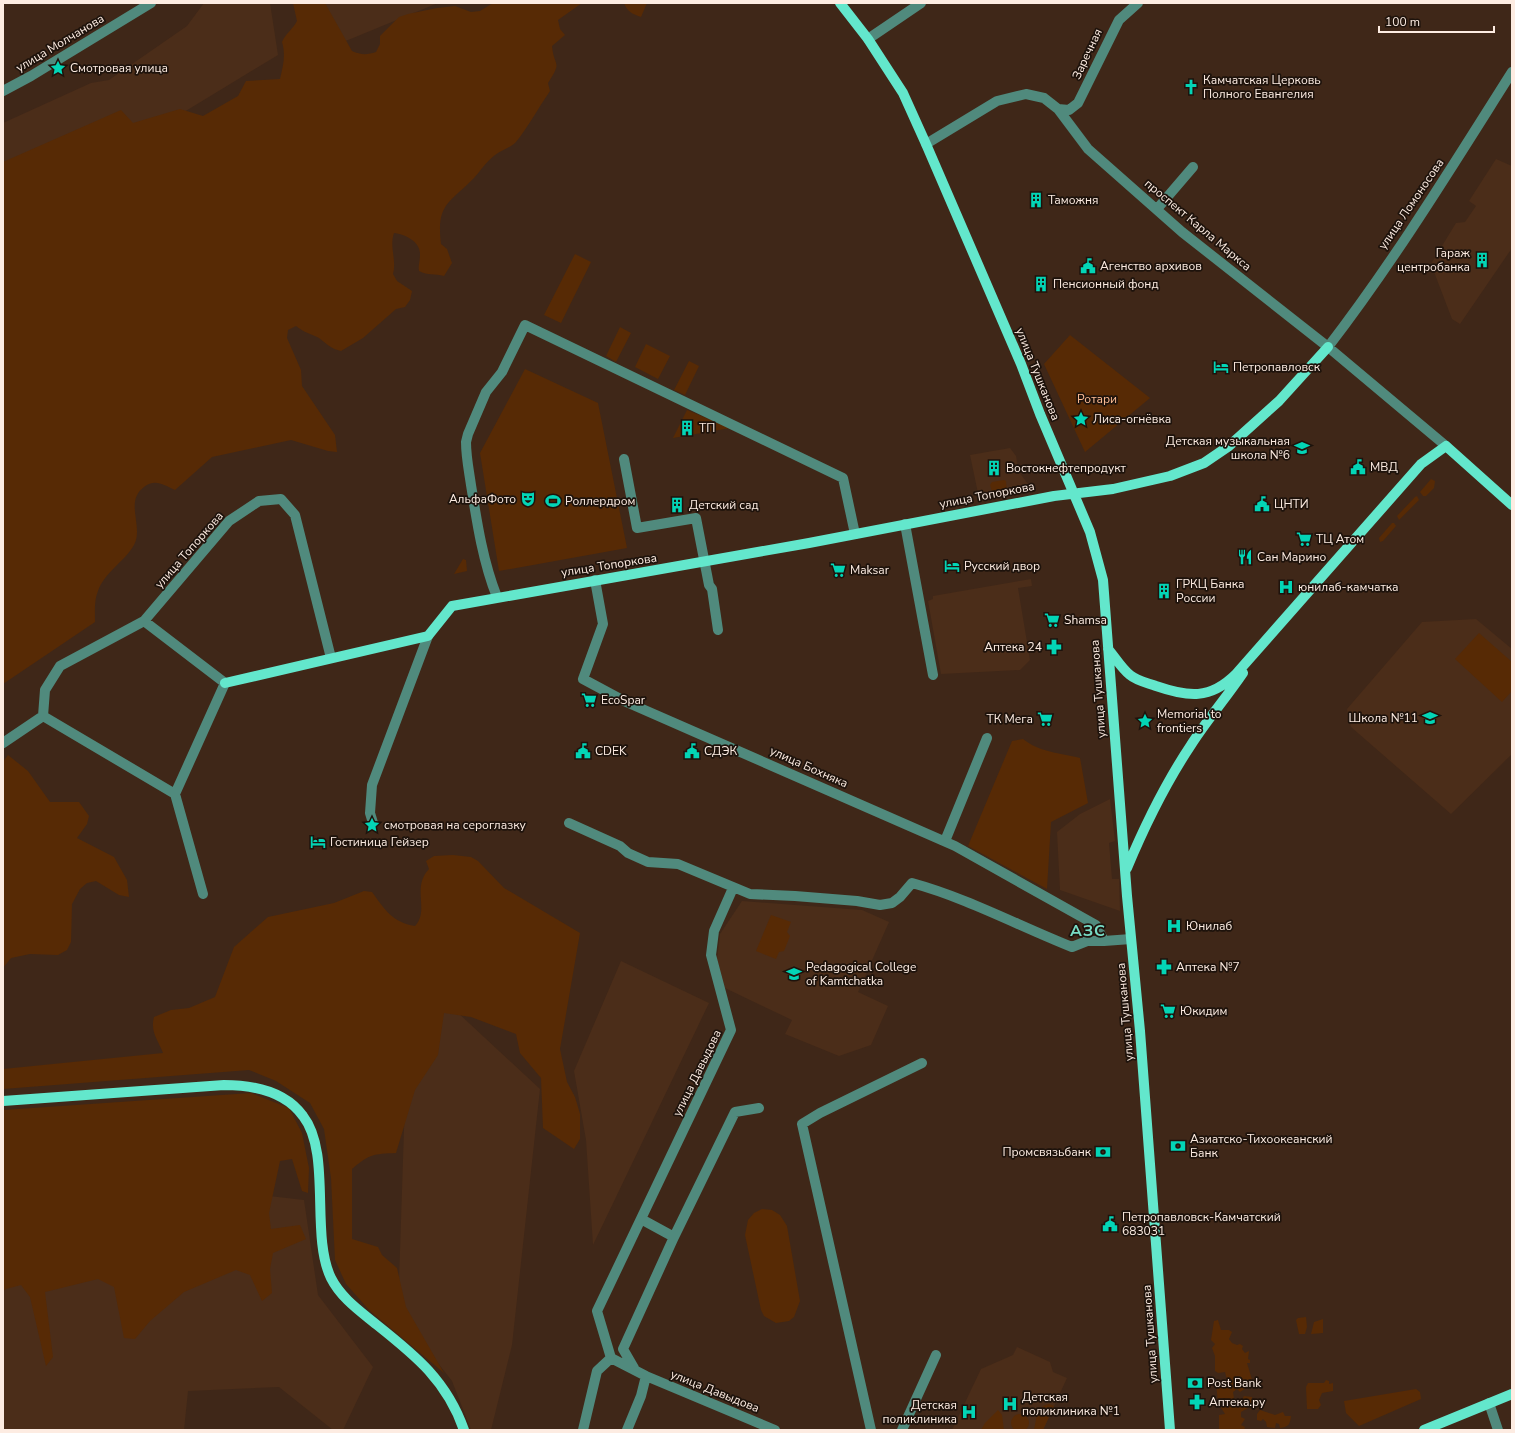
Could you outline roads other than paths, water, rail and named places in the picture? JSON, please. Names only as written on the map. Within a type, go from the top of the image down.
[{"type":"main road","name":"улица Тушканова","points":[[840,3],[868,39],[903,93],[1021,364],[1040,414],[1090,532],[1102,574],[1131,939],[1140,1031],[1170,1430]]},
{"type":"main road","name":"улица Топоркова","points":[[428,636],[452,606],[855,534],[1054,496],[1149,483],[1187,470],[1210,459],[1229,446],[1260,419],[1328,347]]},
{"type":"main road","name":"проспект Карла Маркса","points":[[1446,446],[1512,505]]},
{"type":"main road","points":[[1108,649],[1130,675],[1169,691],[1196,695],[1210,692],[1229,680],[1261,646],[1421,464],[1446,446]]},
{"type":"main road","points":[[225,683],[428,636]]},
{"type":"main road","points":[[1126,870],[1144,826],[1178,764],[1261,646]]},
{"type":"main road","points":[[3,1101],[224,1085],[258,1088],[274,1094],[290,1103],[308,1122],[315,1144],[323,1246],[326,1266],[331,1278],[346,1299],[424,1365],[436,1378],[448,1394],[464,1430]]},
{"type":"main road","points":[[1424,1430],[1512,1394]]},
{"type":"street","name":"улица Молчанова","points":[[3,91],[31,76],[151,3]]},
{"type":"street","points":[[868,39],[921,3]]},
{"type":"street","name":"Заречная","points":[[1058,109],[1069,110],[1078,104],[1118,20],[1138,3]]},
{"type":"street","name":"улица Ломоносова","points":[[1328,347],[1354,313],[1427,206],[1512,72]]},
{"type":"street","name":"проспект Карла Маркса","points":[[926,144],[990,104],[1005,98],[1034,95],[1044,98],[1058,109],[1088,149],[1157,209],[1193,240],[1328,347],[1446,446]]},
{"type":"street","points":[[1157,209],[1193,167]]},
{"type":"street","points":[[497,597],[485,560],[473,501],[466,442],[486,392],[502,372],[525,325],[843,478],[855,534]]},
{"type":"street","points":[[624,459],[637,528],[696,518],[709,585],[712,589],[718,630]]},
{"type":"street","name":"улица Топоркова","points":[[43,716],[45,690],[60,666],[144,621],[229,521],[259,501],[281,499],[295,516],[331,658]]},
{"type":"street","points":[[905,524],[933,675]]},
{"type":"street","name":"улица Бохняка","points":[[595,580],[603,624],[583,679],[624,701],[945,841],[1096,925],[1104,941]]},
{"type":"street","points":[[144,621],[225,683],[175,794],[203,894]]},
{"type":"street","points":[[373,823],[370,813],[372,785],[428,636]]},
{"type":"street","points":[[3,743],[43,716],[175,794]]},
{"type":"street","points":[[945,841],[987,738]]},
{"type":"street","points":[[569,823],[620,846],[628,853],[648,862],[678,864],[750,894],[810,897],[880,905],[892,902],[900,897],[912,883],[933,889],[1028,930],[1072,946],[1087,941],[1131,939]]},
{"type":"street","name":"улица Давыдова","points":[[733,888],[714,931],[711,955],[732,1030],[597,1311],[611,1358],[634,1368],[646,1376],[775,1430]]},
{"type":"street","points":[[871,1430],[802,1124],[820,1113],[922,1063]]},
{"type":"street","name":"улица Давыдова","points":[[634,1368],[623,1348],[674,1237],[736,1112],[759,1108]]},
{"type":"street","points":[[641,1219],[674,1237]]},
{"type":"street","points":[[902,1430],[936,1355]]},
{"type":"street","points":[[583,1430],[597,1371],[611,1358]]},
{"type":"street","points":[[627,1430],[641,1396],[646,1376]]},
{"type":"street","points":[[1490,1403],[1498,1430]]},
{"type":"place","name":"Смотровая улица","points":[[58,68]]},
{"type":"place","name":"Камчатская Церковь Полного Евангелия","points":[[1191,87]]},
{"type":"place","name":"Таможня","points":[[1036,200]]},
{"type":"place","name":"Гараж центробанка","points":[[1482,260]]},
{"type":"place","name":"Агенство архивов","points":[[1088,266]]},
{"type":"place","name":"Пенсионный фонд","points":[[1041,284]]},
{"type":"place","name":"Петропавловск","points":[[1221,367]]},
{"type":"place","name":"Лиса-огнёвка","points":[[1081,419]]},
{"type":"place","name":"ТП","points":[[687,428]]},
{"type":"place","name":"Детская музыкальная школа №6","points":[[1302,448]]},
{"type":"place","name":"МВД","points":[[1358,467]]},
{"type":"place","name":"Востокнефтепродукт","points":[[994,468]]},
{"type":"place","name":"АльфаФото","points":[[528,499]]},
{"type":"place","name":"Роллердром","points":[[553,501]]},
{"type":"place","name":"ЦНТИ","points":[[1262,504]]},
{"type":"place","name":"Детский сад","points":[[677,505]]},
{"type":"place","name":"ТЦ Атом","points":[[1304,539]]},
{"type":"place","name":"Сан Марино","points":[[1245,557]]},
{"type":"place","name":"Русский двор","points":[[952,566]]},
{"type":"place","name":"Maksar","points":[[838,570]]},
{"type":"place","name":"юнилаб-камчатка","points":[[1286,587]]},
{"type":"place","name":"ГРКЦ Банка России","points":[[1164,591]]},
{"type":"place","name":"Shamsa","points":[[1052,620]]},
{"type":"place","name":"Аптека 24","points":[[1054,647]]},
{"type":"place","name":"EcoSpar","points":[[589,700]]},
{"type":"place","name":"Школа №11","points":[[1430,718]]},
{"type":"place","name":"ТК Мега","points":[[1045,719]]},
{"type":"place","name":"Memorial to frontiers","points":[[1145,721]]},
{"type":"place","name":"CDEK","points":[[583,751]]},
{"type":"place","name":"СДЭК","points":[[692,751]]},
{"type":"place","name":"смотровая на сероглазку","points":[[372,825]]},
{"type":"place","name":"Гостиница Гейзер","points":[[318,842]]},
{"type":"place","name":"Юнилаб","points":[[1174,926]]},
{"type":"place","name":"Аптека №7","points":[[1164,967]]},
{"type":"place","name":"Pedagogical College of Kamtchatka","points":[[794,974]]},
{"type":"place","name":"Юкидим","points":[[1168,1011]]},
{"type":"place","name":"Азиатско-Тихоокеанский Банк","points":[[1178,1146]]},
{"type":"place","name":"Промсвязьбанк","points":[[1103,1152]]},
{"type":"place","name":"Петропавловск-Камчатский 683031","points":[[1110,1224]]},
{"type":"place","name":"Post Bank","points":[[1195,1383]]},
{"type":"place","name":"Аптека.ру","points":[[1197,1402]]},
{"type":"place","name":"Детская поликлиника №1","points":[[1010,1404]]},
{"type":"place","name":"Детская поликлиника","points":[[969,1412]]},
{"type":"district","name":"АЗС","points":[[1088,931]]},
{"type":"park label","name":"Ротари","points":[[1097,399]]}]
